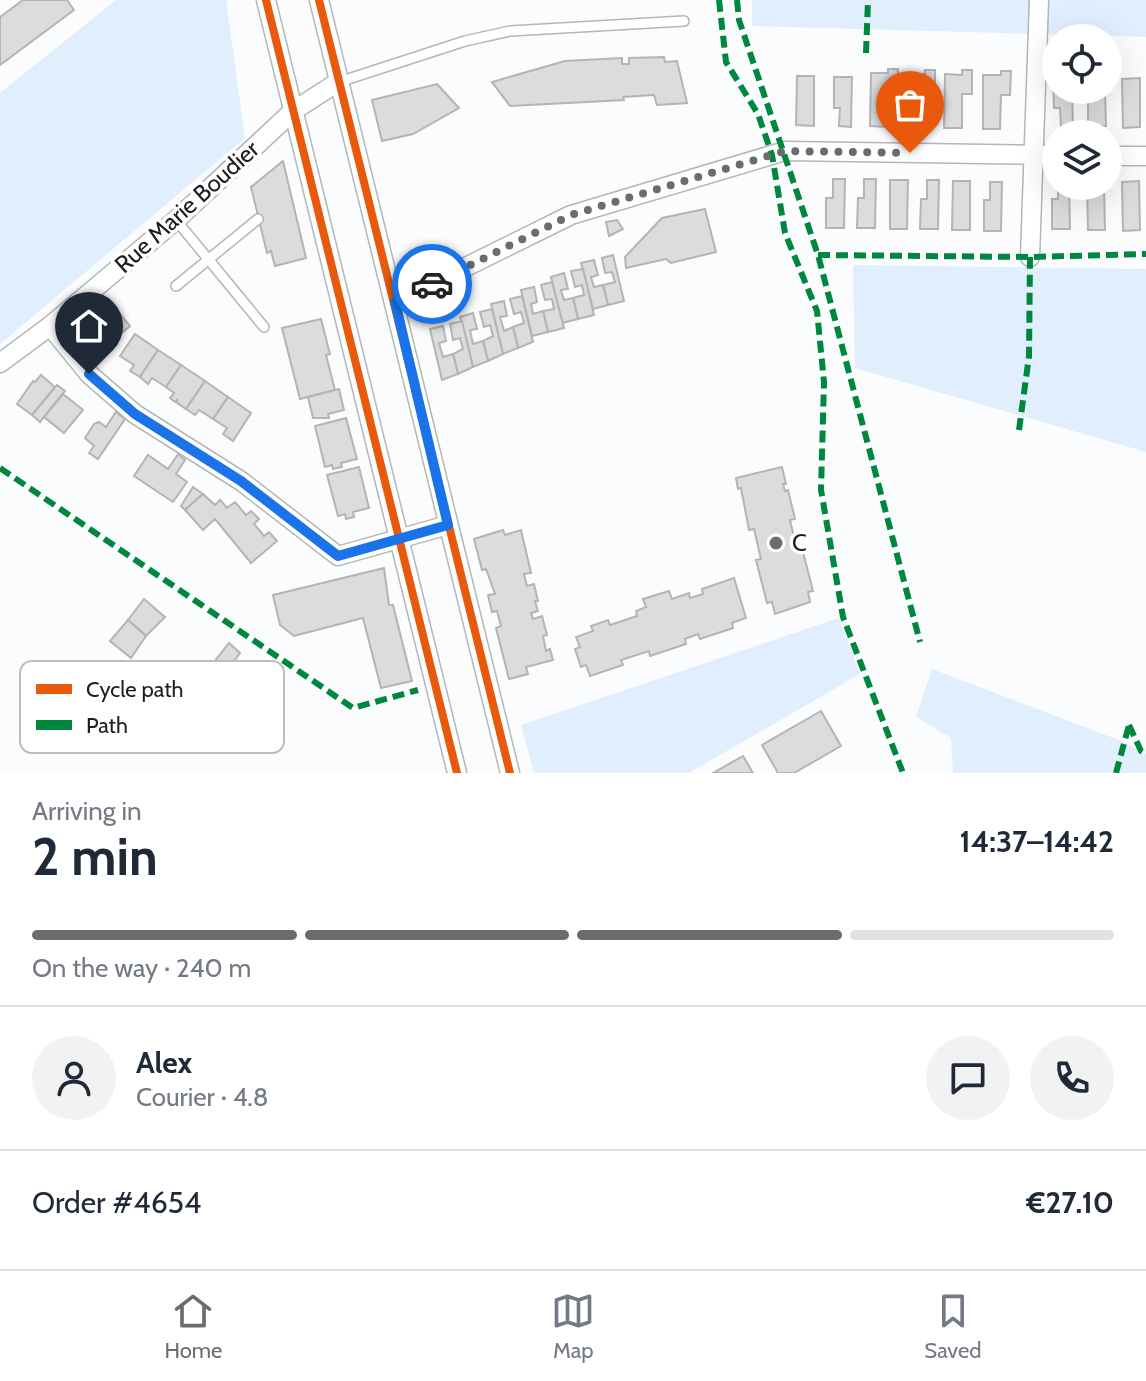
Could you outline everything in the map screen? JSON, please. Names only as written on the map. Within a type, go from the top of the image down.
[{"type":"street","points":[[266,0],[457,773]]},
{"type":"street","points":[[319,0],[510,773]]},
{"type":"street","points":[[1030,257],[1039,0]]},
{"type":"street","name":"Rue Marie Boudier","points":[[0,363],[50,326],[176,220],[293,111],[338,82]]},
{"type":"street","points":[[395,302],[571,215],[785,151],[1042,154]]},
{"type":"street","points":[[1122,156],[1146,156]]},
{"type":"street","points":[[50,326],[89,374],[135,414],[241,481],[338,556],[448,525]]},
{"type":"lane","points":[[338,82],[465,41],[510,31],[684,21]]},
{"type":"lane","points":[[176,286],[258,219]]},
{"type":"lane","points":[[176,220],[264,327]]},
{"type":"shaded area","points":[[116,0],[226,0],[245,138],[0,344],[0,93]]},
{"type":"shaded area","points":[[752,0],[1146,0],[1146,37],[1122,36],[1122,24],[1042,24],[1042,34],[752,26]]},
{"type":"shaded area","points":[[853,265],[1146,269],[1146,452],[855,368]]},
{"type":"shaded area","points":[[839,618],[860,674],[689,773],[534,773],[521,725]]},
{"type":"shaded area","points":[[932,669],[1124,742],[1146,754],[1146,773],[953,773],[951,738],[916,717]]},
{"type":"building","points":[[23,0],[67,0],[74,10],[0,65],[0,17]]},
{"type":"building","points":[[664,57],[665,62],[677,61],[687,103],[657,105],[654,95],[623,97],[624,100],[510,106],[492,82],[565,61],[622,58],[622,64],[629,64],[629,58]]},
{"type":"building","points":[[888,69],[898,69],[898,93],[889,93],[888,127],[870,126],[871,73],[888,73]]},
{"type":"building","points":[[925,70],[935,70],[935,94],[925,93],[924,127],[907,127],[908,74],[925,74]]},
{"type":"building","points":[[962,70],[972,70],[972,94],[962,94],[962,128],[944,128],[945,74],[962,75]]},
{"type":"building","points":[[1001,71],[1011,71],[1010,95],[1001,95],[1000,129],[983,129],[983,75],[1001,75]]},
{"type":"building","points":[[797,76],[814,76],[814,126],[796,125]]},
{"type":"building","points":[[834,77],[852,77],[851,127],[839,126],[840,108],[834,108]]},
{"type":"building","points":[[1140,78],[1140,127],[1123,128],[1122,79]]},
{"type":"building","points":[[437,84],[459,108],[413,134],[382,141],[372,100]]},
{"type":"building","points":[[1054,104],[1072,104],[1073,120],[1061,120],[1060,108],[1054,108]]},
{"type":"building","points":[[1088,104],[1105,104],[1106,120],[1088,120]]},
{"type":"building","points":[[283,161],[306,258],[275,266],[271,251],[267,253],[251,187]]},
{"type":"building","points":[[833,179],[845,179],[844,228],[826,228],[826,198],[833,198]]},
{"type":"building","points":[[864,179],[876,179],[875,228],[857,228],[858,198],[864,198]]},
{"type":"building","points":[[890,180],[908,180],[907,229],[890,229]]},
{"type":"building","points":[[927,180],[939,180],[938,229],[920,229],[921,199],[927,199]]},
{"type":"building","points":[[953,181],[970,181],[970,230],[952,230]]},
{"type":"building","points":[[1139,181],[1140,230],[1123,231],[1122,182]]},
{"type":"building","points":[[990,182],[1002,182],[1001,231],[984,231],[984,200],[990,200]]},
{"type":"building","points":[[1052,200],[1069,200],[1070,229],[1052,229]]},
{"type":"building","points":[[1087,200],[1104,200],[1105,230],[1088,230]]},
{"type":"building","points":[[705,209],[716,252],[671,263],[666,259],[626,268],[625,257],[662,218]]},
{"type":"building","points":[[617,220],[623,229],[609,236],[606,222]]},
{"type":"building","points":[[613,255],[624,301],[608,305],[603,285],[615,282],[612,272],[605,273],[602,258]]},
{"type":"building","points":[[594,260],[598,275],[591,277],[594,287],[603,285],[608,305],[593,309],[581,263]]},
{"type":"building","points":[[583,269],[594,315],[578,319],[573,298],[584,295],[582,285],[575,287],[571,271]]},
{"type":"building","points":[[564,273],[568,289],[561,290],[564,300],[573,298],[578,319],[562,323],[551,277]]},
{"type":"building","points":[[552,282],[564,328],[548,332],[543,311],[554,309],[552,299],[545,300],[541,285]]},
{"type":"building","points":[[534,287],[537,302],[531,304],[533,314],[543,311],[548,332],[532,336],[521,290]]},
{"type":"building","points":[[522,296],[533,342],[518,348],[513,327],[524,323],[521,312],[514,314],[510,299]]},
{"type":"building","points":[[504,301],[507,316],[500,317],[504,331],[513,327],[518,348],[503,354],[491,304]]},
{"type":"building","points":[[112,304],[130,326],[110,343],[99,330],[93,334],[86,325]]},
{"type":"building","points":[[492,309],[503,354],[488,361],[483,341],[493,336],[490,325],[484,327],[480,312]]},
{"type":"building","points":[[473,313],[477,329],[470,330],[473,344],[483,341],[488,361],[473,367],[460,317]]},
{"type":"building","points":[[321,319],[335,390],[300,399],[282,328]]},
{"type":"building","points":[[462,321],[473,367],[458,374],[453,354],[463,349],[460,338],[453,340],[450,324]]},
{"type":"building","points":[[443,326],[446,341],[439,343],[443,357],[453,354],[458,374],[442,380],[430,329]]},
{"type":"building","points":[[135,334],[158,350],[140,377],[130,371],[134,365],[120,356]]},
{"type":"building","points":[[158,350],[181,365],[166,387],[152,378],[148,384],[140,377]]},
{"type":"building","points":[[181,365],[205,381],[186,409],[176,402],[178,399],[175,402],[170,398],[174,393],[166,387]]},
{"type":"building","points":[[41,375],[55,387],[32,415],[17,404]]},
{"type":"building","points":[[205,381],[228,397],[213,419],[199,410],[195,415],[186,409]]},
{"type":"building","points":[[57,385],[65,391],[40,422],[32,415]]},
{"type":"building","points":[[339,389],[344,410],[328,414],[329,418],[313,418],[308,397]]},
{"type":"building","points":[[63,394],[83,410],[64,433],[44,417]]},
{"type":"building","points":[[228,397],[251,413],[233,441],[223,434],[227,428],[213,419]]},
{"type":"building","points":[[116,412],[125,419],[98,459],[89,453],[94,446],[85,438],[94,424],[99,422],[106,427]]},
{"type":"building","points":[[346,418],[357,459],[341,463],[342,467],[325,467],[315,426]]},
{"type":"building","points":[[178,454],[185,460],[176,474],[187,482],[173,502],[134,476],[148,455],[168,469]]},
{"type":"building","points":[[359,467],[369,508],[353,512],[354,517],[346,519],[345,514],[338,516],[327,475]]},
{"type":"building","name":"C","points":[[782,467],[786,484],[783,484],[785,491],[788,490],[795,519],[790,520],[797,550],[802,548],[813,591],[808,592],[810,602],[775,614],[772,602],[767,603],[756,560],[761,559],[754,529],[749,530],[741,488],[738,489],[736,478]]},
{"type":"building","points":[[193,487],[203,494],[185,510],[181,506]]},
{"type":"building","points":[[203,494],[215,505],[220,500],[227,508],[235,502],[246,515],[251,511],[259,519],[254,524],[264,536],[269,532],[277,541],[251,563],[215,519],[203,530],[185,510]]},
{"type":"building","points":[[503,530],[505,535],[521,530],[531,573],[524,574],[527,586],[534,584],[538,601],[535,601],[538,611],[531,613],[533,619],[542,616],[547,635],[543,636],[546,651],[550,649],[553,660],[526,667],[528,674],[509,679],[496,628],[501,626],[497,611],[492,612],[488,595],[495,594],[486,569],[482,570],[474,539]]},
{"type":"building","points":[[384,568],[389,605],[393,605],[412,681],[381,688],[363,618],[294,636],[280,625],[273,595]]},
{"type":"building","points":[[734,578],[746,618],[732,623],[733,628],[700,639],[698,634],[685,639],[686,644],[650,656],[649,651],[621,660],[623,665],[590,676],[586,665],[581,667],[575,649],[580,647],[576,637],[593,631],[591,626],[608,620],[610,625],[637,616],[636,611],[646,607],[643,599],[669,591],[672,599],[689,593],[690,598],[703,594],[702,589]]},
{"type":"building","points":[[144,599],[165,617],[146,636],[128,620]]},
{"type":"building","points":[[128,620],[146,636],[131,658],[110,641]]},
{"type":"building","points":[[229,643],[240,653],[234,661],[215,661]]},
{"type":"building","points":[[821,711],[841,746],[794,773],[778,773],[762,745]]},
{"type":"building","points":[[743,756],[753,773],[713,773]]},
{"type":"marked path","points":[[719,0],[726,62],[758,114],[772,155],[785,233],[817,311],[824,382],[821,490],[843,617],[903,773]]},
{"type":"marked path","points":[[737,0],[739,20],[818,255],[920,642]]},
{"type":"marked path","points":[[866,53],[868,0]]},
{"type":"marked path","points":[[818,255],[1030,257],[1146,254]]},
{"type":"marked path","points":[[1019,430],[1029,356],[1030,257]]},
{"type":"marked path","points":[[0,468],[284,661]]},
{"type":"marked path","points":[[284,661],[353,708],[418,690]]},
{"type":"marked path","points":[[1129,725],[1141,751],[1146,754]]},
{"type":"marked path","points":[[1116,773],[1129,725]]},
{"type":"cycle path","points":[[266,0],[457,773]]},
{"type":"cycle path","points":[[319,0],[510,773]]},
{"type":"way so far","points":[[432,284],[571,215],[785,151],[910,153]]},
{"type":"place","name":"C","points":[[776,543]]},
{"type":"route","points":[[89,374],[135,414],[241,481],[338,556],[382,545],[448,525],[395,302],[432,284]]}]
